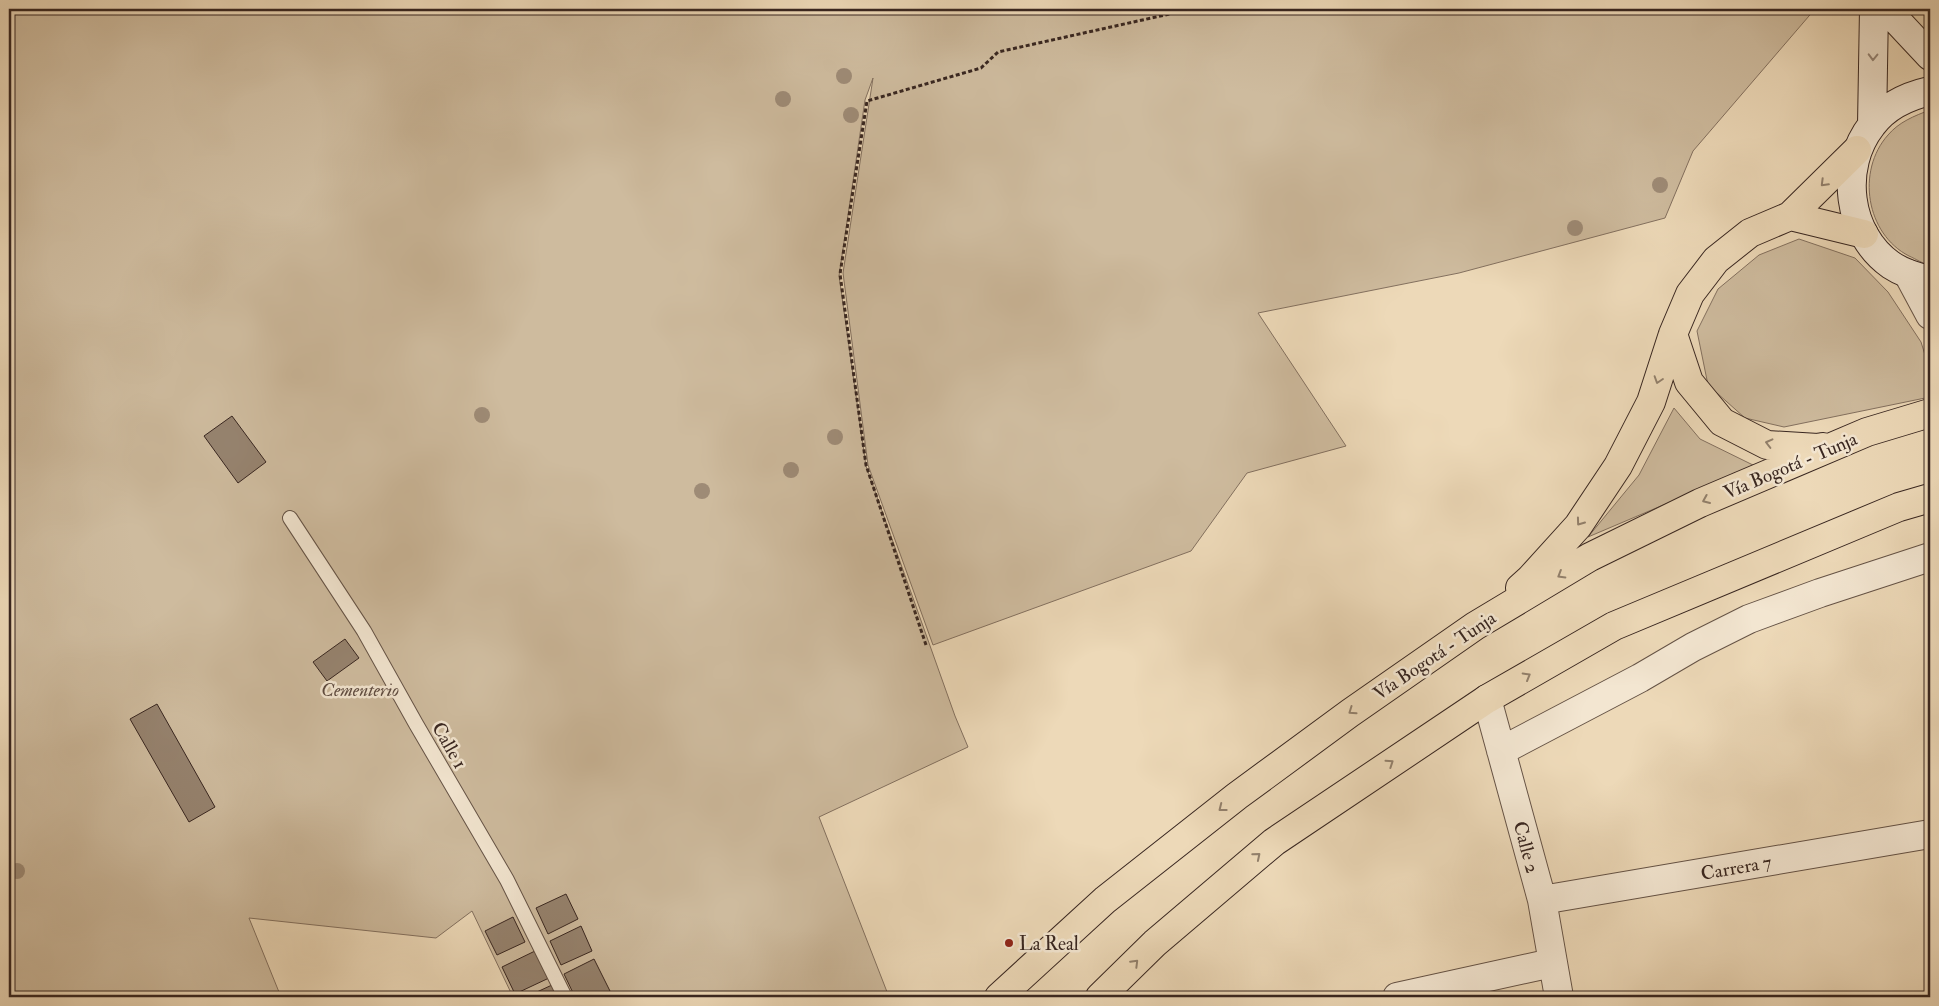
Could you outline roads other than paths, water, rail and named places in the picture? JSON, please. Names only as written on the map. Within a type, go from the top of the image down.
[{"type":"highway","points":[[1475,626],[1530,579],[1578,526],[1618,466],[1651,402],[1673,334],[1690,294],[1716,260],[1750,233],[1790,216],[1857,150]]},
{"type":"highway","points":[[1790,216],[1864,234]]},
{"type":"highway","points":[[1673,334],[1688,382],[1722,422],[1767,445],[1818,448],[1867,432]]},
{"type":"highway","name":"Vía Bogotá - Tunja","points":[[999,997],[1105,900],[1237,796],[1350,712],[1475,626],[1590,557],[1691,507],[1867,432],[1930,413]]},
{"type":"highway","points":[[1100,997],[1155,943],[1274,842],[1487,699],[1614,626],[1899,507],[1930,498]]},
{"type":"street","points":[[1872,125],[1874,9]]},
{"type":"street","points":[[1886,9],[1930,56]]},
{"type":"street","points":[[1930,91],[1912,95],[1890,108],[1872,125],[1857,150],[1851,178],[1853,207],[1864,234],[1876,250],[1891,264],[1919,277],[1930,315]]},
{"type":"street","points":[[1501,751],[1640,678],[1693,646],[1749,619],[1820,593],[1930,557]]},
{"type":"street","name":"Calle 2","points":[[1487,699],[1542,900],[1559,997]]},
{"type":"street","name":"Carrera 7","points":[[1542,900],[1930,834]]},
{"type":"street","points":[[1397,997],[1552,963]]},
{"type":"lane","name":"Calle 1","points":[[290,518],[364,630],[416,724],[507,880],[564,997]]},
{"type":"place","name":"La Real","points":[[1009,943]]},
{"type":"park label","name":"Cementerio","points":[[360,689]]}]
